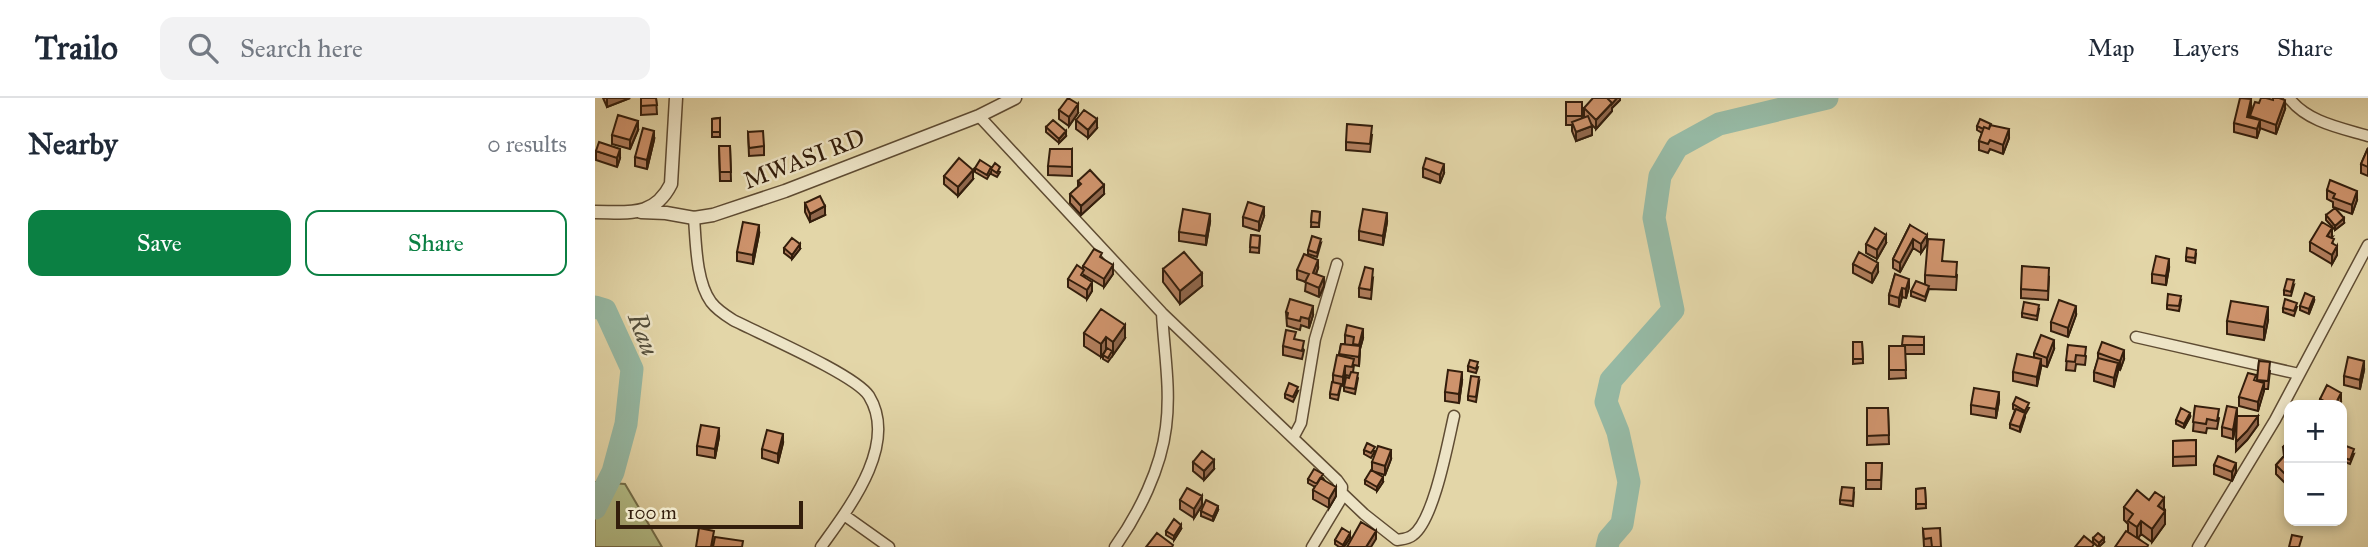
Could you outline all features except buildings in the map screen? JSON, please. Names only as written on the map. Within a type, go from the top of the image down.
[{"type":"street","points":[[641,212],[665,197],[671,184],[676,98]]},
{"type":"street","name":"MWASI RD","points":[[595,212],[666,213],[694,218],[713,215],[785,191],[979,116],[1015,98]]},
{"type":"street","points":[[2289,98],[2304,113],[2314,118],[2368,136]]},
{"type":"street","points":[[979,116],[1162,313],[1337,480],[1342,487],[1341,499],[1312,547]]},
{"type":"street","points":[[694,218],[698,259],[705,291],[717,309],[733,320],[847,377],[868,395],[877,416],[877,440],[873,460],[843,515],[821,547]]},
{"type":"street","points":[[2198,547],[2275,420],[2368,245]]},
{"type":"street","points":[[1293,438],[1305,404],[1315,339],[1337,264]]},
{"type":"street","points":[[1115,547],[1135,516],[1164,441],[1168,391],[1162,313]]},
{"type":"street","points":[[2136,337],[2299,373]]},
{"type":"street","points":[[1342,493],[1397,540],[1415,534],[1438,484],[1454,416]]},
{"type":"street","points":[[843,515],[889,547]]},
{"type":"green space","points":[[595,482],[625,484],[662,547],[595,547]]},
{"type":"waterway","points":[[1607,547],[1609,539],[1622,524],[1629,482],[1618,432],[1606,402],[1611,380],[1673,310],[1654,218],[1660,176],[1677,147],[1719,124],[1827,98]]},
{"type":"waterway","name":"Rau","points":[[595,307],[605,310],[632,369],[626,424],[613,472],[595,508]]}]
